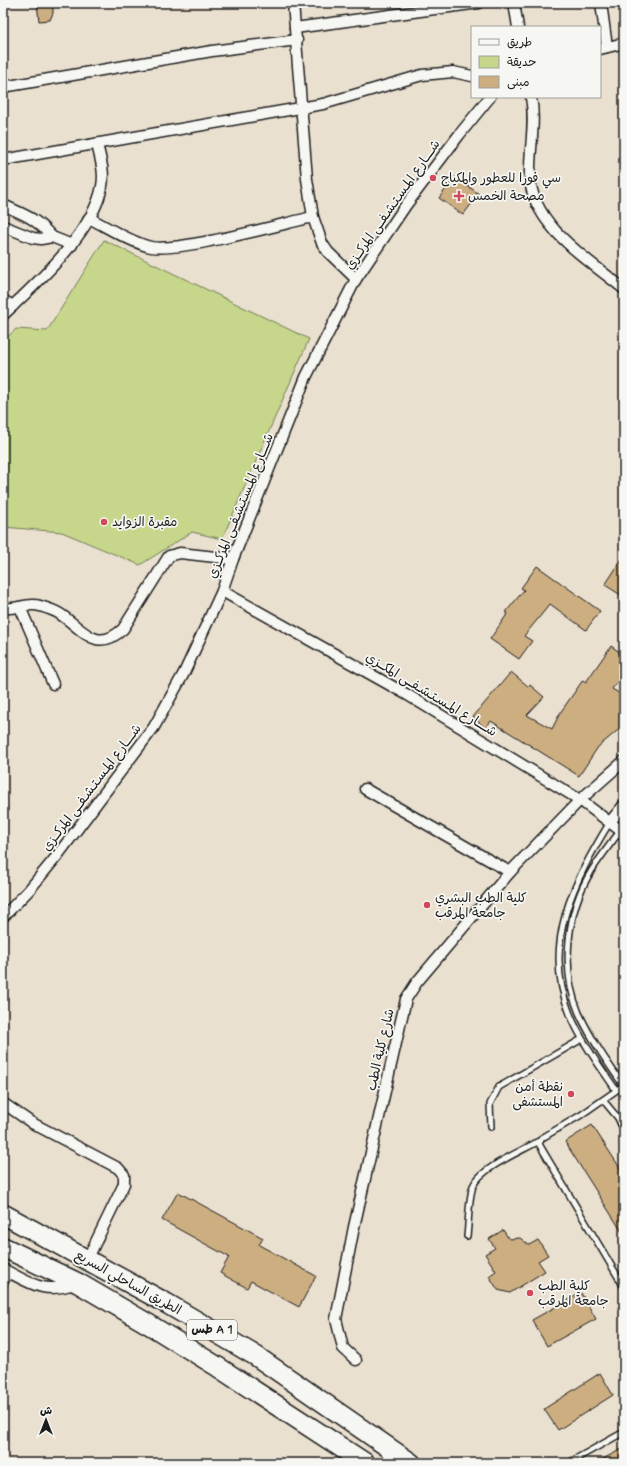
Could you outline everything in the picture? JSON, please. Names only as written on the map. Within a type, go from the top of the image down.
[{"type":"highway","name":"الطريق الساحلي السريع","points":[[3,1214],[166,1303],[256,1356],[410,1463]]},
{"type":"highway","name":"الطريق الساحلي السريع","points":[[3,1246],[78,1283],[218,1367],[364,1463]]},
{"type":"street","points":[[293,3],[309,198],[313,217],[322,243],[328,252],[356,279]]},
{"type":"street","points":[[295,28],[479,3]]},
{"type":"street","points":[[514,3],[518,26]]},
{"type":"street","points":[[601,3],[603,48],[624,43]]},
{"type":"street","points":[[3,88],[212,51],[297,40]]},
{"type":"street","points":[[3,160],[301,108],[349,98],[422,75],[454,72],[471,76]]},
{"type":"street","name":"شــــارع المـسـتـشـفــى المركــزي","points":[[3,917],[29,890],[57,856],[154,727],[184,673],[222,591],[233,559],[306,377],[356,279],[406,205],[489,98]]},
{"type":"street","points":[[531,98],[533,113],[530,178],[532,193],[538,208],[565,240],[624,289]]},
{"type":"street","points":[[3,315],[72,245],[99,198],[103,185],[103,175],[96,144]]},
{"type":"street","points":[[3,205],[35,220],[42,225],[52,237],[72,245]]},
{"type":"street","points":[[88,218],[147,247],[164,247],[189,244],[313,217]]},
{"type":"street","points":[[3,226],[33,238],[41,239],[52,237]]},
{"type":"street","points":[[3,300],[13,306]]},
{"type":"street","points":[[3,608],[20,607],[31,604],[53,611],[96,640],[105,640],[116,636],[123,629],[170,556],[180,553],[233,559]]},
{"type":"street","name":"شــــارع المـسـتـشـفــى المكــزي","points":[[222,591],[406,694],[580,800],[623,830]]},
{"type":"street","points":[[20,607],[53,684]]},
{"type":"street","name":"شارع كلية الطب","points":[[356,1360],[343,1348],[336,1319],[354,1227],[406,999],[417,982],[510,872],[580,800],[624,761]]},
{"type":"street","points":[[365,789],[510,872]]},
{"type":"street","points":[[610,822],[624,805]]},
{"type":"street","points":[[3,1103],[32,1123],[118,1168],[124,1175],[124,1184],[88,1260]]},
{"type":"street","points":[[7,1271],[48,1290],[63,1289],[78,1283]]},
{"type":"lane","points":[[610,822],[573,888],[564,915],[560,943],[560,969],[563,993],[570,1014],[582,1039],[616,1090]]},
{"type":"lane","points":[[467,1236],[471,1194],[476,1181],[485,1171],[539,1141],[603,1100],[623,1085],[589,1033],[578,1011],[572,991],[569,968],[569,944],[573,917],[592,870],[623,830]]},
{"type":"lane","points":[[491,1127],[490,1104],[499,1087],[582,1039]]},
{"type":"lane","points":[[603,1100],[618,1118],[624,1131]]},
{"type":"lane","points":[[539,1141],[540,1149],[624,1287]]},
{"type":"lane","points":[[3,1286],[7,1271]]},
{"type":"lane","points":[[572,1461],[624,1432]]},
{"type":"green space","points":[[104,240],[309,339],[222,539],[192,532],[140,565],[62,532],[3,527],[3,341],[16,329],[47,331]]},
{"type":"building","points":[[37,3],[53,3],[53,13],[50,20],[39,21]]},
{"type":"building","name":"مصحة الخمس","points":[[455,177],[479,194],[463,215],[439,198]]},
{"type":"building","points":[[624,556],[624,597],[605,585]]},
{"type":"building","points":[[537,566],[600,611],[586,630],[550,604],[524,636],[532,641],[519,659],[490,639],[508,613],[506,612],[524,590],[521,588]]},
{"type":"building","points":[[611,646],[624,655],[624,673],[612,689],[624,696],[624,725],[598,747],[579,776],[491,721],[485,728],[473,717],[511,672],[544,697],[527,715],[552,729],[560,713],[583,680],[586,682]]},
{"type":"building","points":[[592,1125],[624,1174],[624,1235],[565,1142]]},
{"type":"building","points":[[178,1192],[263,1238],[259,1245],[316,1276],[299,1307],[251,1281],[247,1288],[220,1273],[229,1257],[162,1220]]},
{"type":"building","points":[[503,1230],[509,1239],[520,1238],[529,1245],[538,1240],[548,1255],[538,1261],[545,1271],[510,1293],[498,1290],[489,1276],[496,1271],[485,1254],[495,1248],[489,1239]]},
{"type":"building","points":[[581,1293],[596,1319],[547,1346],[532,1320]]},
{"type":"building","points":[[600,1373],[613,1395],[558,1430],[544,1409]]},
{"type":"building","points":[[624,1448],[624,1463],[595,1463]]},
{"type":"place","name":"سي فورا للعطور والمكياج","points":[[433,178]]},
{"type":"place","name":"مصحة الخمس","points":[[459,196]]},
{"type":"place","name":"مقبرة الزوايد","points":[[104,522]]},
{"type":"place","name":"كلية الطب البشري جامعة المرقب","points":[[427,905]]},
{"type":"place","name":"نقطة أمن المستشفى","points":[[571,1094]]},
{"type":"place","name":"كلية الطب جامعة المرقب","points":[[530,1293]]}]
